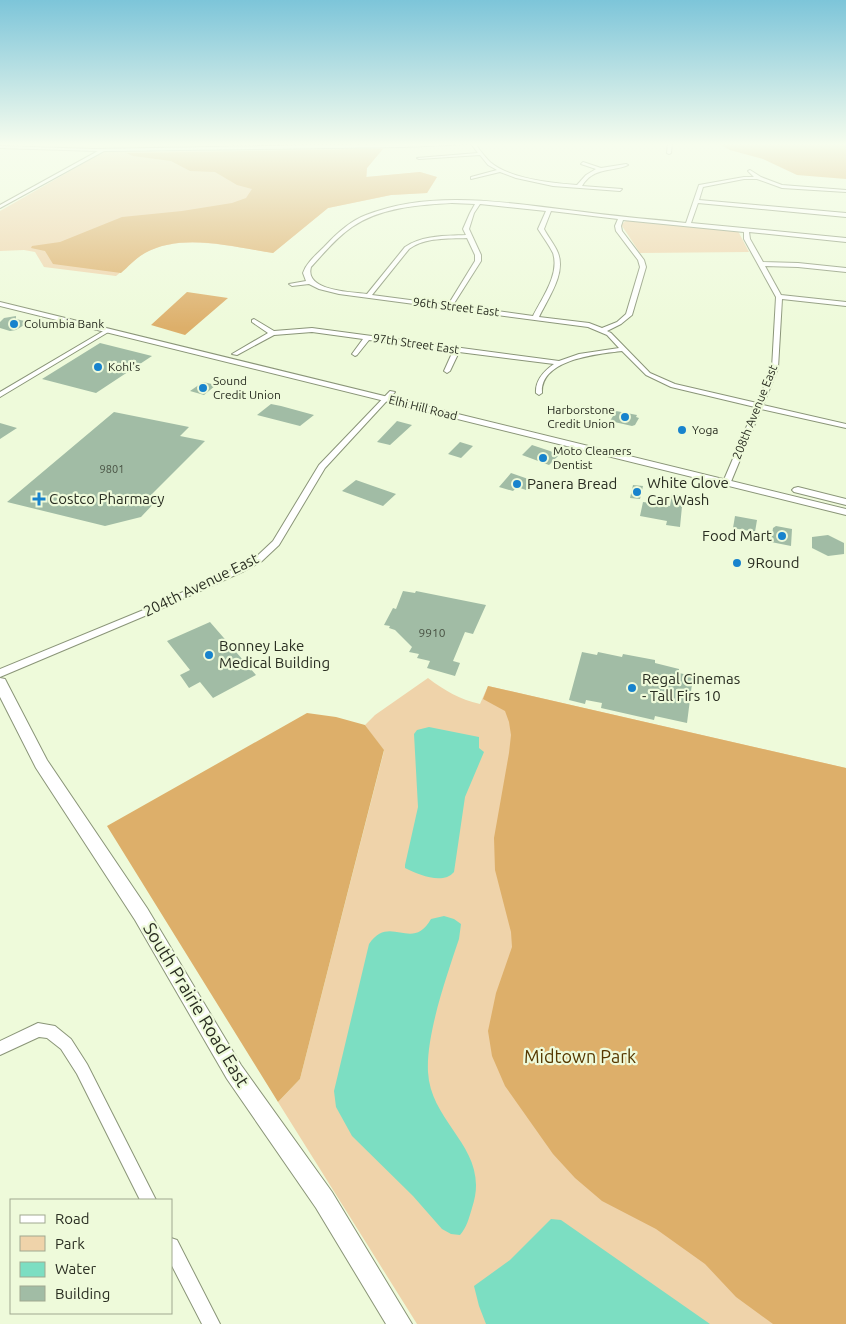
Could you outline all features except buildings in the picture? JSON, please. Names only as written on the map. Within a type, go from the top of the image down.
[{"type":"main road","name":"Elhi Hill Road","points":[[0,298],[236,354],[389,396]]},
{"type":"main road","name":"Elhi Hill Road","points":[[0,304],[729,478],[846,502]]},
{"type":"main road","name":"Elhi Hill Road","points":[[729,478],[846,512]]},
{"type":"main road","name":"South Prairie Road East","points":[[0,683],[40,764],[155,937],[234,1072],[324,1200],[400,1324]]},
{"type":"street","points":[[292,284],[310,282],[306,276],[308,267],[349,226],[376,213],[413,205]]},
{"type":"street","points":[[450,306],[478,261],[478,255],[466,229],[478,205]]},
{"type":"street","points":[[487,205],[846,240]]},
{"type":"street","points":[[688,224],[694,205]]},
{"type":"street","points":[[744,205],[846,215]]},
{"type":"street","points":[[536,317],[558,268],[555,252],[541,229],[549,210]]},
{"type":"street","points":[[621,218],[619,232],[641,260],[643,267],[629,315],[620,323],[603,330],[644,371],[662,382],[685,390],[846,426]]},
{"type":"street","points":[[746,230],[747,239],[779,296],[846,304]]},
{"type":"street","points":[[368,296],[412,244],[427,239],[468,236]]},
{"type":"street","points":[[761,264],[798,265],[846,270]]},
{"type":"street","name":"96th Street East","points":[[310,282],[331,291],[586,324],[603,330]]},
{"type":"street","name":"208th Avenue East","points":[[729,478],[775,368],[779,296]]},
{"type":"street","points":[[236,354],[273,333],[254,320]]},
{"type":"street","name":"97th Street East","points":[[273,333],[312,330],[559,363]]},
{"type":"street","points":[[0,395],[107,331]]},
{"type":"street","points":[[355,354],[367,338]]},
{"type":"street","points":[[540,393],[538,388],[540,382],[548,371],[559,363],[587,354],[622,348]]},
{"type":"street","points":[[447,371],[457,350]]},
{"type":"street","name":"204th Avenue East","points":[[0,673],[144,613],[259,559],[276,544],[322,467],[389,396]]},
{"type":"street","points":[[0,1048],[38,1030],[50,1031],[66,1044],[82,1069],[147,1199]]},
{"type":"street","points":[[172,1248],[211,1324]]},
{"type":"green space","points":[[11,205],[344,205],[328,208],[273,253],[207,243],[173,244],[157,247],[143,254],[116,276],[44,267],[35,252],[24,250],[0,251],[0,211]]},
{"type":"green space","points":[[221,205],[344,205],[328,208],[273,253],[208,243],[175,243],[145,253],[121,273],[53,264],[45,251],[31,248],[32,246],[60,242],[122,217]]},
{"type":"green space","points":[[627,220],[735,230],[738,231],[749,252],[640,253],[622,226]]},
{"type":"green space","points":[[187,292],[228,298],[185,335],[151,325]]},
{"type":"green space","name":"Midtown Park","points":[[428,678],[452,694],[480,704],[488,686],[846,768],[846,1324],[417,1324],[278,1102],[300,1079],[384,751],[365,725],[375,715]]},
{"type":"green space","points":[[488,686],[846,768],[846,1324],[773,1324],[736,1297],[705,1264],[656,1229],[602,1201],[575,1178],[553,1154],[505,1086],[492,1056],[488,1031],[496,993],[512,947],[511,932],[495,870],[494,838],[511,735],[505,711],[483,699]]},
{"type":"green space","points":[[307,713],[336,717],[365,725],[384,750],[300,1079],[278,1102],[107,826]]},
{"type":"water","points":[[429,727],[479,737],[479,748],[484,752],[465,797],[454,872],[444,878],[431,878],[405,868],[418,807],[414,734],[417,730]]},
{"type":"water","points":[[444,916],[454,919],[461,924],[459,939],[443,987],[430,1040],[428,1072],[432,1091],[439,1108],[468,1153],[474,1169],[476,1187],[472,1208],[466,1226],[460,1235],[451,1234],[442,1229],[413,1196],[352,1136],[336,1107],[334,1091],[369,944],[377,935],[385,932],[416,933],[424,929],[431,919]]},
{"type":"water","points":[[551,1219],[561,1220],[710,1324],[486,1324],[474,1286],[510,1260]]},
{"type":"place","name":"Columbia Bank","points":[[14,324]]},
{"type":"place","name":"Kohl's","points":[[98,367]]},
{"type":"place","name":"Sound Credit Union","points":[[203,388]]},
{"type":"place","name":"Harborstone Credit Union","points":[[625,417]]},
{"type":"place","name":"Yoga","points":[[682,430]]},
{"type":"place","name":"Moto Cleaners Dentist","points":[[543,458]]},
{"type":"place","name":"Panera Bread","points":[[517,484]]},
{"type":"place","name":"White Glove Car Wash","points":[[637,492]]},
{"type":"place","name":"Costco Pharmacy","points":[[39,499]]},
{"type":"place","name":"Food Mart","points":[[782,536]]},
{"type":"place","name":"9Round","points":[[737,563]]},
{"type":"place","name":"Bonney Lake Medical Building","points":[[209,655]]},
{"type":"place","name":"Regal Cinemas - Tall Firs 10","points":[[632,688]]}]
